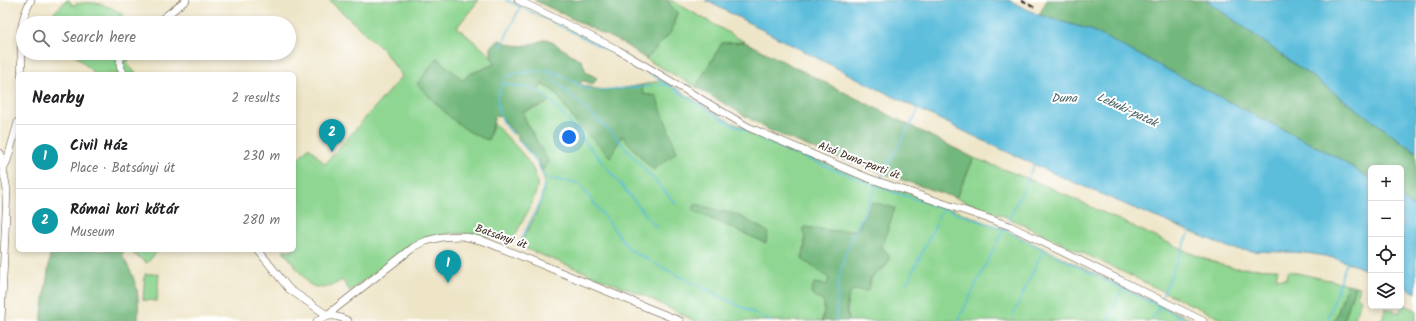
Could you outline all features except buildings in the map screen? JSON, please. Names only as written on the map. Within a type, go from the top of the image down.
[{"type":"street","points":[[23,16],[31,0]]},
{"type":"street","points":[[26,16],[36,0]]},
{"type":"street","points":[[166,16],[186,0]]},
{"type":"street","name":"Alsó Duna-parti út","points":[[518,0],[618,50],[748,126],[826,161],[879,182],[1010,226],[1203,321]]},
{"type":"street","points":[[21,60],[21,72]]},
{"type":"street","points":[[120,60],[119,66],[123,72]]},
{"type":"street","points":[[2,170],[7,161],[16,129]]},
{"type":"street","points":[[0,153],[7,190],[1,321]]},
{"type":"street","name":"Batsányi út","points":[[327,318],[345,300],[388,267],[426,241],[442,237],[462,236],[484,241],[512,251],[680,321]]},
{"type":"street","points":[[260,252],[288,288],[327,318]]},
{"type":"street","points":[[316,321],[327,318],[345,319],[345,300]]},
{"type":"green space","points":[[67,0],[69,0],[72,5],[92,3],[104,5],[122,14],[122,16],[50,16]]},
{"type":"green space","points":[[329,0],[479,0],[457,27],[491,56],[495,64],[470,74],[463,80],[488,140],[494,123],[528,161],[537,179],[536,193],[511,243],[499,238],[455,233],[428,238],[403,251],[350,291],[342,280],[334,285],[322,288],[313,286],[309,284],[285,252],[296,252],[296,161],[309,147],[325,164],[402,76],[382,49]]},
{"type":"green space","points":[[534,0],[667,0],[677,13],[671,32],[646,59],[624,44]]},
{"type":"green space","points":[[667,0],[671,0],[745,42],[722,43],[696,87],[646,59],[671,32],[677,13]]},
{"type":"green space","points":[[1047,0],[1206,0],[1416,152],[1416,208],[1404,200],[1404,165],[1368,165],[1368,177],[1338,158],[1091,30],[1039,15]]},
{"type":"green space","points":[[547,39],[582,61],[586,72],[597,78],[593,84],[584,81],[578,83],[602,90],[642,85],[643,94],[656,96],[677,152],[653,170],[622,136],[610,157],[576,123],[555,92],[542,84],[538,92],[550,100],[546,104],[523,112],[527,124],[549,163],[542,170],[538,162],[501,117],[495,116],[488,140],[468,131],[459,124],[417,84],[437,58],[463,80],[470,74],[495,64],[491,56],[491,46],[500,40],[513,45],[524,46]]},
{"type":"green space","points":[[745,42],[974,158],[956,198],[826,154],[769,130],[696,87],[722,43]]},
{"type":"green space","points":[[80,60],[128,60],[127,64],[135,72],[93,72]]},
{"type":"green space","points":[[663,80],[725,119],[814,159],[933,201],[1007,231],[1194,321],[849,321],[847,300],[851,292],[856,289],[870,286],[871,278],[886,266],[882,247],[894,208],[858,230],[834,231],[804,227],[805,247],[802,259],[829,278],[822,321],[695,321],[643,295],[519,246],[538,209],[543,190],[544,180],[542,170],[549,163],[527,124],[523,112],[546,104],[549,100],[538,92],[541,84],[555,92],[576,123],[610,156],[622,135],[656,96],[643,94],[642,85]]},
{"type":"green space","points":[[974,158],[1042,184],[1190,253],[1222,265],[1234,268],[1278,269],[1276,278],[1286,279],[1288,271],[1347,284],[1335,321],[1226,321],[1009,218],[956,198]]},
{"type":"green space","points":[[872,202],[895,208],[882,247],[890,256],[886,266],[871,278],[868,291],[853,290],[850,293],[847,301],[849,321],[822,321],[824,303],[811,293],[814,283],[827,285],[829,278],[802,259],[805,246],[804,227],[834,231],[857,230]]},
{"type":"green space","points":[[695,204],[738,215],[768,232],[766,243],[693,211]]},
{"type":"green space","points":[[51,252],[123,252],[122,255],[134,279],[138,294],[138,321],[41,321]]},
{"type":"green space","points":[[133,252],[157,252],[147,263]]},
{"type":"green space","points":[[145,274],[159,274],[157,301],[143,300]]},
{"type":"green space","points":[[1347,284],[1355,286],[1344,321],[1335,321]]},
{"type":"green space","points":[[1355,286],[1360,287],[1357,297],[1361,299],[1354,321],[1344,321]]},
{"type":"green space","points":[[1404,304],[1416,310],[1416,321],[1381,321],[1386,309],[1399,313],[1401,309],[1404,309]]},
{"type":"water","name":"Duna","points":[[705,0],[1008,0],[1039,15],[1091,30],[1338,158],[1368,177],[1368,271],[1346,262],[1321,255],[1248,251],[1230,248],[1103,195],[1009,153],[807,53]]},
{"type":"water","points":[[1206,0],[1416,0],[1416,152]]},
{"type":"water","points":[[1404,200],[1416,208],[1416,293],[1404,287]]},
{"type":"waterway","points":[[506,0],[565,28],[643,69],[722,119],[787,151],[888,190],[1001,228],[1097,276]]},
{"type":"waterway","points":[[501,47],[520,7]]},
{"type":"waterway","points":[[547,69],[551,77],[611,132],[676,204]]},
{"type":"waterway","points":[[507,77],[513,74],[548,70]]},
{"type":"waterway","points":[[552,71],[588,89],[601,90],[652,86]]},
{"type":"waterway","points":[[513,134],[500,116],[498,110],[498,97],[503,82],[509,85],[534,89],[552,102],[656,227]]},
{"type":"waterway","points":[[658,85],[666,85]]},
{"type":"waterway","points":[[880,180],[919,109]]},
{"type":"waterway","points":[[517,139],[536,160],[544,177]]},
{"type":"waterway","points":[[1030,174],[1034,164]]},
{"type":"waterway","points":[[1008,222],[1029,177]]},
{"type":"waterway","points":[[546,178],[576,183],[581,186],[630,250],[650,261]]},
{"type":"waterway","points":[[521,240],[541,200],[544,183]]},
{"type":"waterway","points":[[836,321],[838,283],[845,253],[877,185]]},
{"type":"waterway","points":[[938,218],[943,208]]},
{"type":"waterway","points":[[907,283],[936,224]]},
{"type":"waterway","points":[[997,243],[1004,229]]},
{"type":"waterway","points":[[1162,297],[1190,231]]},
{"type":"waterway","points":[[958,321],[995,246]]},
{"type":"waterway","points":[[1012,317],[1044,248]]},
{"type":"waterway","points":[[1327,321],[1347,261]]},
{"type":"waterway","points":[[655,264],[770,321]]},
{"type":"waterway","points":[[1101,278],[1189,321]]},
{"type":"waterway","points":[[1108,321],[1122,289]]},
{"type":"waterway","points":[[1153,318],[1159,305]]},
{"type":"railway","points":[[1021,0],[1036,8]]},
{"type":"place","name":"Római kori kőtár","points":[[332,152]]},
{"type":"place","name":"Civil Ház","points":[[448,283]]},
{"type":"water label","name":"Lebuki-patak","points":[[1127,110]]}]
